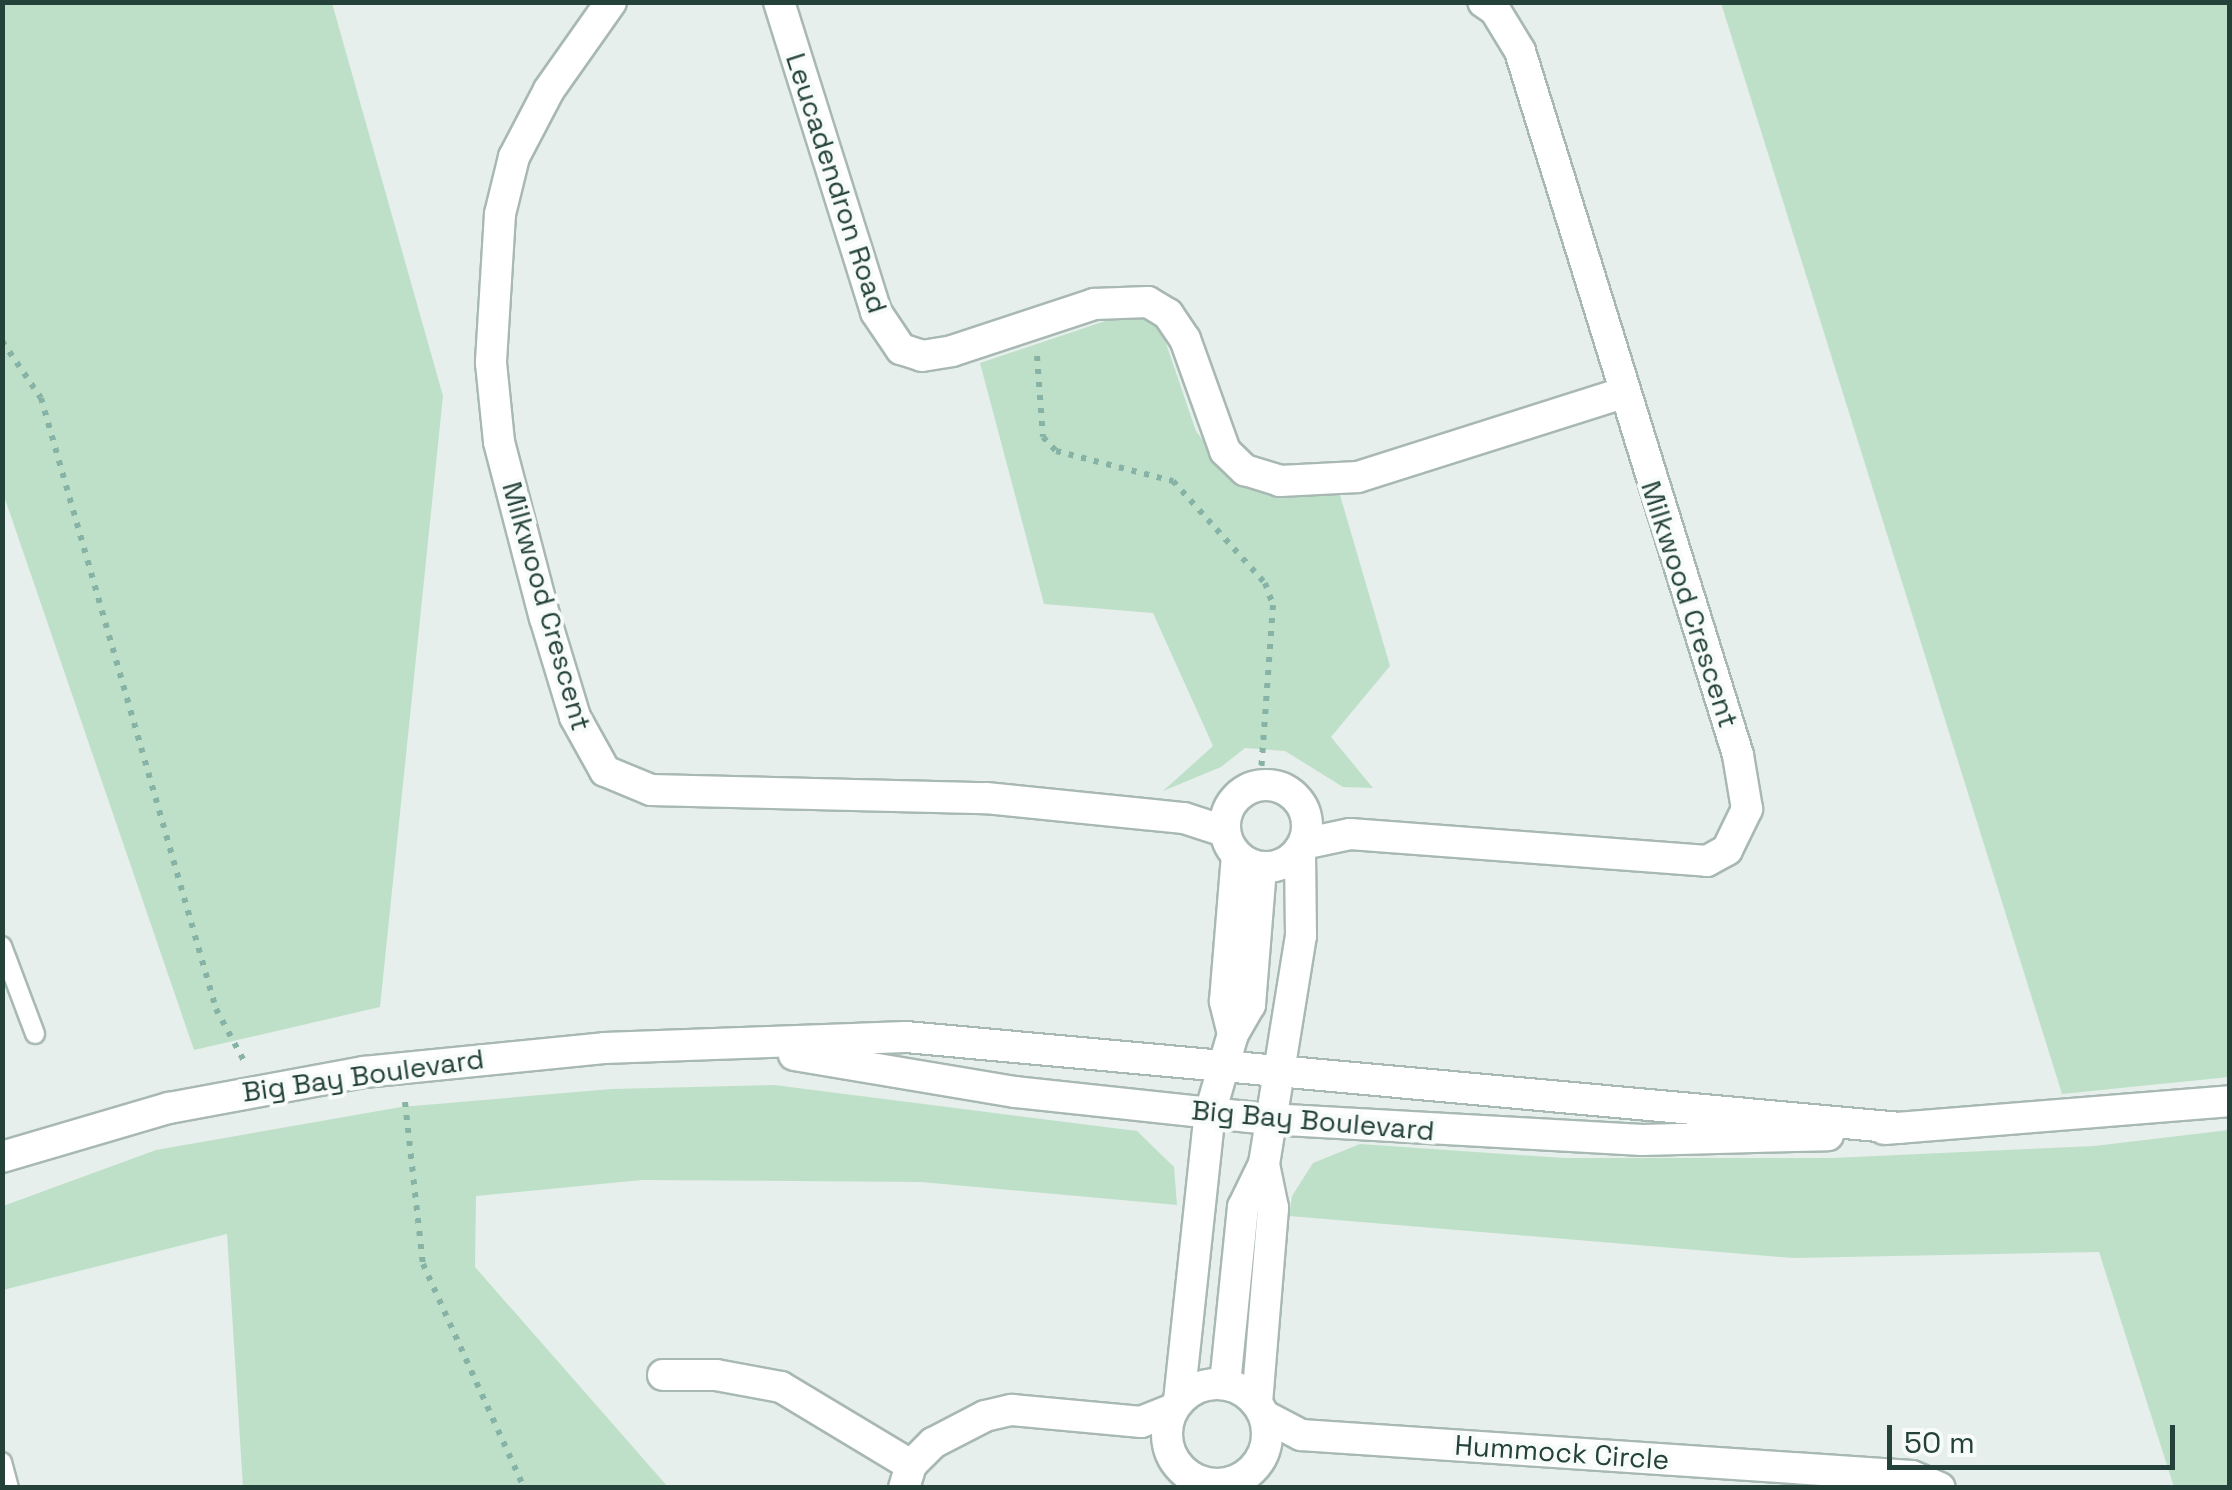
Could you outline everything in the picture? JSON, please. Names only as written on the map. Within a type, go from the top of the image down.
[{"type":"street","name":"Milkwood Crescent","points":[[611,2],[549,90],[514,157],[500,214],[491,363],[499,442],[545,618],[575,718],[605,770],[651,790],[930,794],[1184,818],[1284,863],[1302,846],[1350,834],[1672,863],[1707,862],[1727,850],[1746,809],[1747,786],[1622,393],[1520,51],[1496,10],[1483,2]]},
{"type":"street","name":"Leucadendron Road","points":[[779,2],[888,336],[922,356],[1094,304],[1148,302],[1168,314],[1185,339],[1225,451],[1246,470],[1280,481],[1358,478],[1622,393]]},
{"type":"street","name":"Milkwood Crescent","points":[[1260,785],[1278,786],[1304,811],[1350,834]]},
{"type":"street","points":[[1168,1447],[1210,1113],[1230,1048],[1225,1001],[1238,840],[1260,785]]},
{"type":"street","points":[[1141,1422],[1168,1447],[1177,1466],[1213,1485],[1252,1470],[1264,1453],[1261,1410],[1273,1208],[1264,1164],[1268,1119],[1280,1071],[1301,936],[1304,811]]},
{"type":"street","name":"Big Bay Boulevard","points":[[4,1157],[94,1127],[258,1088],[401,1068],[549,1052],[906,1037],[1230,1048],[1280,1071],[1900,1128]]},
{"type":"street","name":"Big Bay Boulevard","points":[[730,1045],[1014,1092],[1210,1113],[1642,1140],[1782,1140],[2230,1101]]},
{"type":"street","points":[[1224,1384],[1243,1207],[1264,1164]]},
{"type":"street","points":[[663,1374],[716,1374],[780,1388],[908,1476],[958,1427],[1012,1410],[1141,1422],[1176,1405],[1200,1387],[1224,1384],[1261,1410]]},
{"type":"street","name":"Hummock Circle","points":[[1261,1410],[1302,1435],[1912,1476],[1940,1488]]},
{"type":"street","name":"Hummock Circle","points":[[1264,1453],[1302,1435]]},
{"type":"lane","points":[[2,946],[35,1034]]},
{"type":"lane","points":[[2,1462],[9,1488]]},
{"type":"path","points":[[1026,326],[1040,364],[1043,437],[1056,450],[1173,481],[1264,583],[1273,605],[1260,785]]},
{"type":"path","points":[[2,341],[41,398],[216,1008],[258,1088]]},
{"type":"path","points":[[401,1068],[423,1264],[524,1488]]},
{"type":"green space","points":[[2,3],[332,3],[443,396],[380,1007],[194,1050],[3,493]]},
{"type":"green space","points":[[1721,3],[2229,3],[2229,1077],[2062,1094]]},
{"type":"green space","points":[[1141,309],[1158,320],[1196,431],[1218,461],[1329,485],[1340,495],[1390,666],[1331,737],[1373,788],[1343,787],[1285,751],[1245,748],[1221,767],[1163,791],[1213,746],[1153,613],[1044,604],[980,363]]},
{"type":"green space","points":[[774,1085],[1137,1131],[1174,1167],[1177,1205],[921,1182],[642,1180],[476,1196],[475,1267],[668,1487],[243,1487],[227,1234],[3,1290],[3,1206],[156,1150],[401,1107],[612,1089]]},
{"type":"green space","points":[[2229,1130],[2229,1487],[2174,1487],[2099,1252],[1793,1258],[1289,1216],[1292,1196],[1313,1163],[1360,1144],[1564,1158],[1832,1158],[2094,1146]]}]
